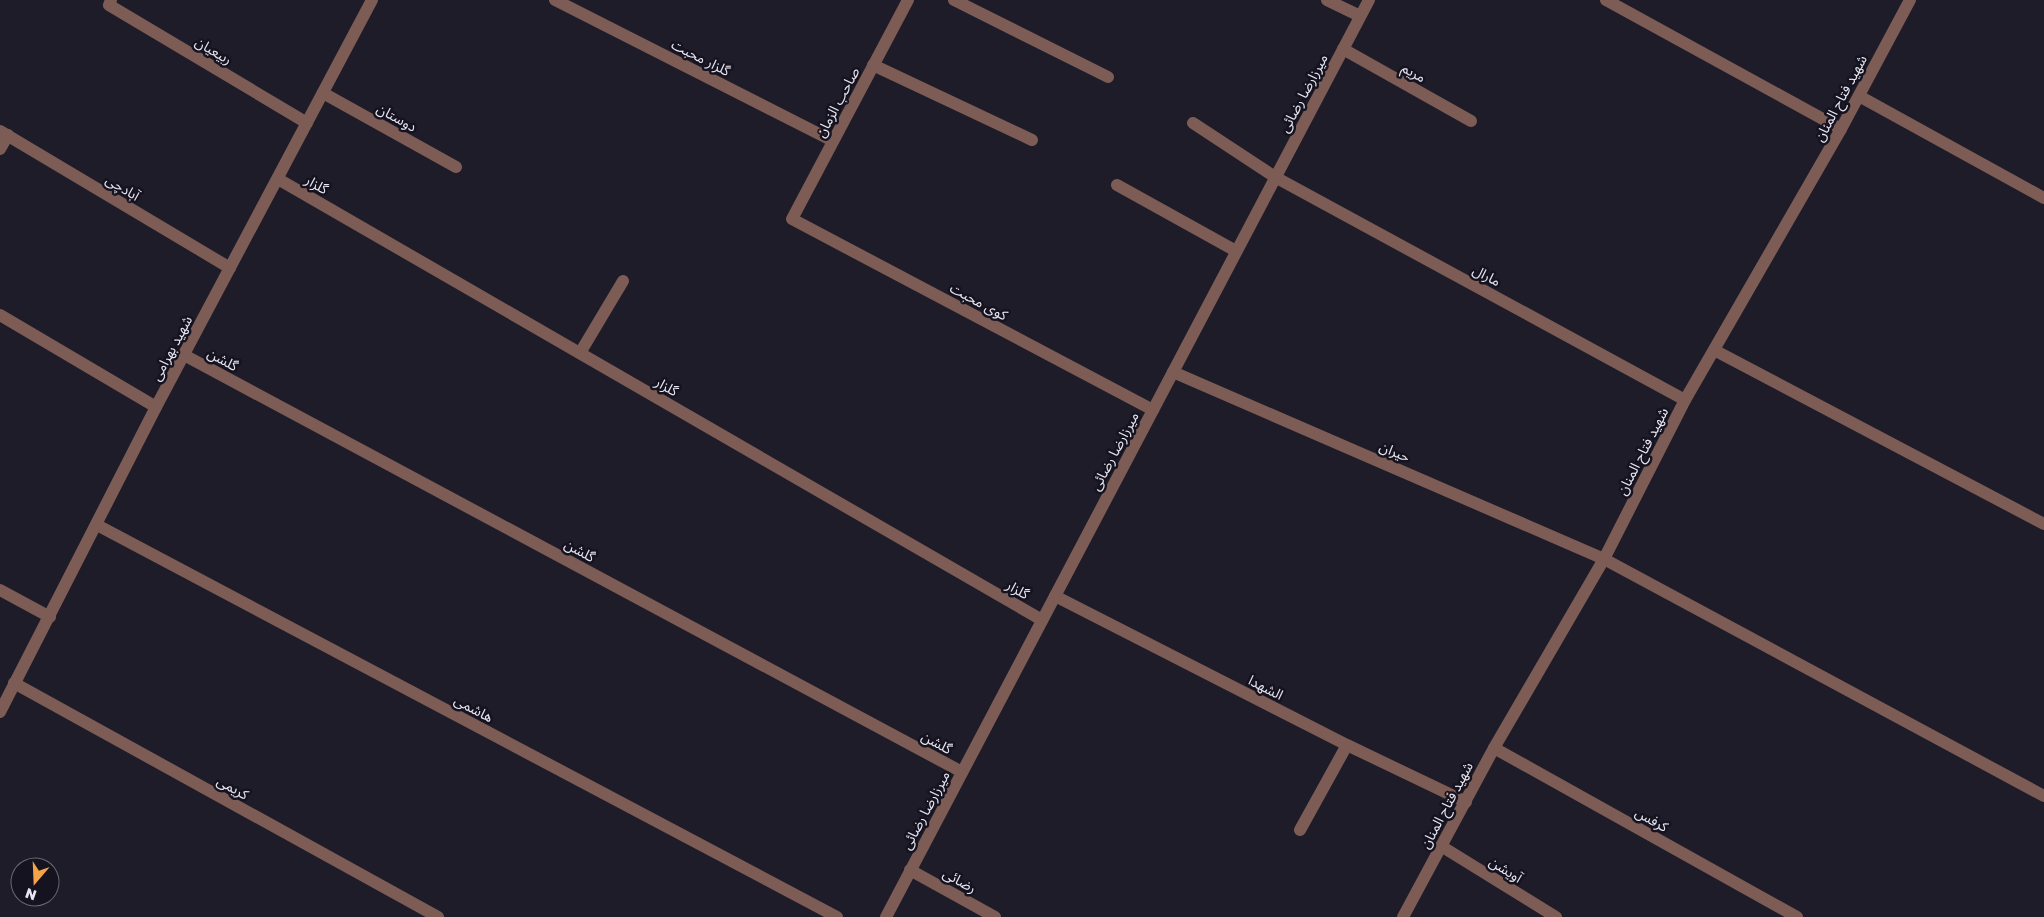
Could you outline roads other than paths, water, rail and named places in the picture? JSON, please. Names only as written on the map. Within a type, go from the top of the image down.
[{"type":"street","name":"ربیعیان","points":[[111,0],[109,5],[307,123]]},
{"type":"street","name":"شهید بهرامی","points":[[0,712],[156,407],[372,0]]},
{"type":"street","name":"گلزار محبت","points":[[557,0],[833,141]]},
{"type":"street","name":"صاحب الزمان","points":[[792,219],[908,0]]},
{"type":"street","points":[[954,0],[1108,77]]},
{"type":"street","points":[[1327,0],[1360,16]]},
{"type":"street","name":"میرزارضا رضائی","points":[[886,917],[1369,0]]},
{"type":"street","points":[[1606,0],[1841,129]]},
{"type":"street","name":"شهید فتاح المنان","points":[[1403,917],[1494,748],[1604,559],[1685,400],[1841,129],[1910,0]]},
{"type":"street","name":"مریم","points":[[1343,49],[1471,120]]},
{"type":"street","points":[[873,65],[1032,140]]},
{"type":"street","name":"دوستان","points":[[323,93],[456,167]]},
{"type":"street","points":[[1858,96],[2044,198]]},
{"type":"street","name":"مارال","points":[[1193,123],[1275,177],[1685,400]]},
{"type":"street","points":[[0,149],[4,133]]},
{"type":"street","name":"آبادچی","points":[[4,133],[230,268]]},
{"type":"street","name":"گلزار","points":[[278,179],[1042,620]]},
{"type":"street","points":[[1117,185],[1236,251]]},
{"type":"street","name":"کوی محبت","points":[[792,219],[1153,410]]},
{"type":"street","points":[[580,353],[623,280]]},
{"type":"street","points":[[0,315],[156,407]]},
{"type":"street","points":[[1714,350],[2044,524]]},
{"type":"street","name":"گلشن","points":[[184,355],[962,772]]},
{"type":"street","name":"حیران","points":[[1173,372],[1604,559],[2044,796]]},
{"type":"street","name":"هاشمی","points":[[97,525],[837,917]]},
{"type":"street","points":[[0,590],[50,617]]},
{"type":"street","name":"الشهدا","points":[[1055,596],[1347,745],[1466,802]]},
{"type":"street","name":"کریمی","points":[[14,683],[438,917]]},
{"type":"street","points":[[1300,830],[1347,745]]},
{"type":"street","name":"کرفس","points":[[1494,748],[1797,917]]},
{"type":"street","name":"آویشن","points":[[1441,846],[1556,917]]},
{"type":"street","name":"رضائی","points":[[910,870],[996,917]]}]
